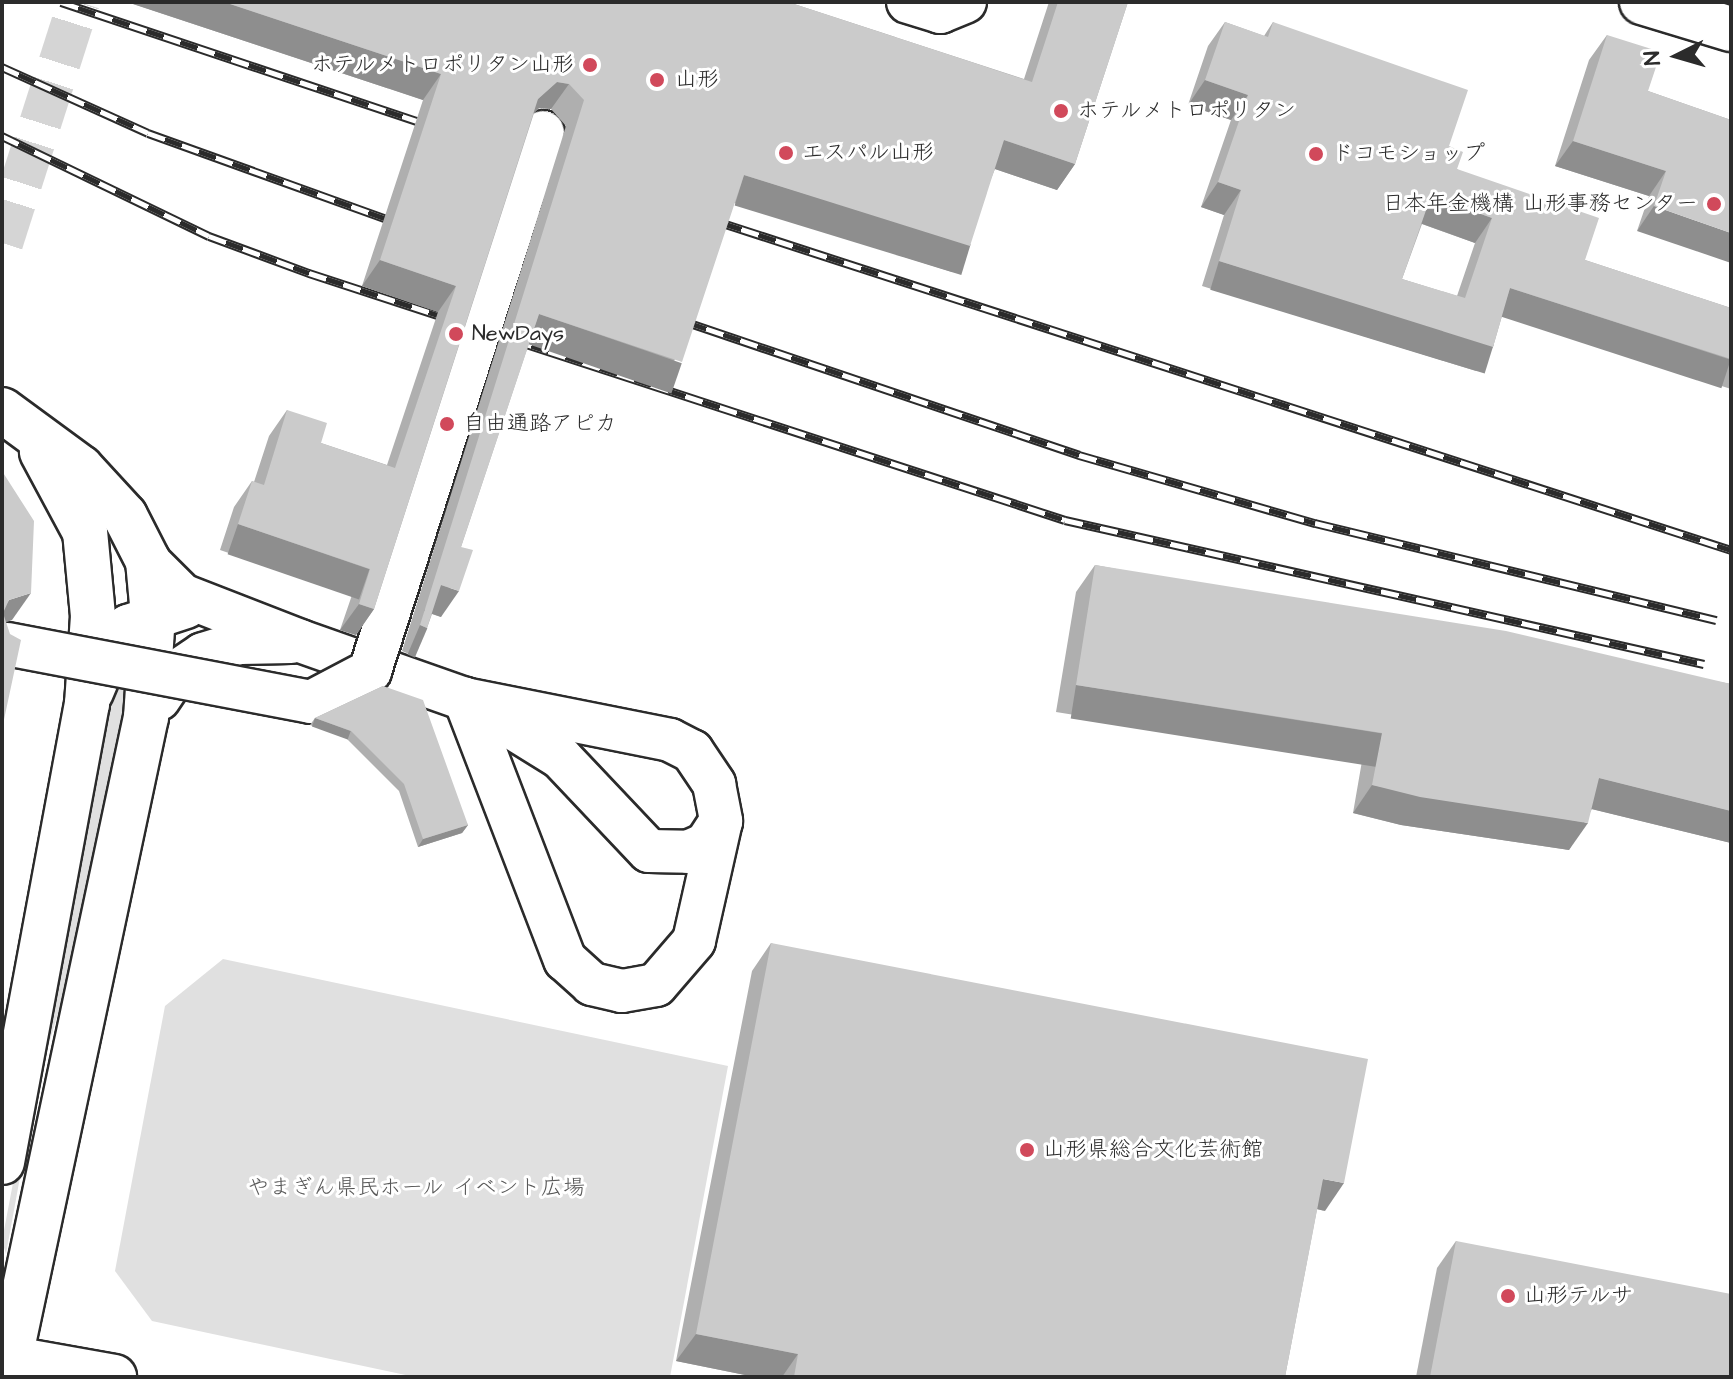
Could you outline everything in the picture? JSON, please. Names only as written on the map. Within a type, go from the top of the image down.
[{"type":"street","points":[[908,2],[940,12],[965,2]]},
{"type":"street","points":[[1642,2],[1731,29]]},
{"type":"street","points":[[7,644],[311,702],[370,671],[543,132]]},
{"type":"street","points":[[16,421],[90,478],[125,516],[148,561],[182,595],[300,641],[465,699],[670,740],[692,751],[714,784],[721,821],[694,941],[679,966],[656,985],[622,991],[592,984],[565,960],[465,699]]},
{"type":"street","points":[[2,1162],[87,704],[92,574],[85,532],[16,421]]},
{"type":"street","points":[[114,1377],[6,1364],[146,717],[153,615],[148,561]]},
{"type":"street","points":[[87,704],[114,640],[153,615],[215,607]]},
{"type":"street","points":[[146,717],[178,671],[203,654],[240,643],[300,641]]},
{"type":"street","points":[[465,699],[561,758],[649,851],[688,852],[706,844],[721,821]]},
{"type":"green space","points":[[136,663],[84,926],[37,1084],[6,1254],[2,1241],[110,671]]},
{"type":"green space","name":"やまぎん県民ホール イベント広場","points":[[223,959],[728,1066],[670,1377],[415,1377],[152,1321],[115,1271],[165,1006]]},
{"type":"building","points":[[224,2],[788,2],[1032,82],[1058,2],[1128,2],[1075,164],[1004,140],[970,246],[744,175],[682,362],[539,314],[461,547],[473,550],[459,591],[441,585],[427,628],[420,625],[584,100],[569,84],[557,82],[538,99],[374,609],[359,604],[370,569],[238,524],[252,481],[264,485],[287,410],[327,423],[321,443],[395,468],[456,286],[380,260],[441,74]]},
{"type":"building","points":[[1225,22],[1268,37],[1273,22],[1468,90],[1449,146],[1463,152],[1457,169],[1599,218],[1585,260],[1731,308],[1731,359],[1510,288],[1493,347],[1219,261],[1241,190],[1218,182],[1248,95],[1205,80]],"holes":[[[1431,196],[1492,218],[1465,298],[1402,279]]]},
{"type":"building","points":[[1607,35],[1661,52],[1648,91],[1731,120],[1731,233],[1654,206],[1666,171],[1573,141]]},
{"type":"building","points":[[2,471],[34,521],[31,593],[9,600],[3,613],[10,634],[21,640],[2,729]]},
{"type":"building","points":[[1095,565],[1506,631],[1731,684],[1731,811],[1599,778],[1588,823],[1420,797],[1372,785],[1382,733],[1076,685]]},
{"type":"building","points":[[383,686],[423,700],[468,825],[423,839],[404,784],[351,731],[315,718]]},
{"type":"building","name":"山形県総合文化芸術館","points":[[771,943],[1368,1059],[1344,1183],[1323,1179],[1285,1377],[794,1377],[798,1354],[696,1334]]},
{"type":"building","name":"山形テルサ","points":[[1456,1241],[1731,1294],[1731,1377],[1430,1377]]},
{"type":"tunnel","points":[[2,243],[79,2]]},
{"type":"railway","points":[[61,2],[438,128]]},
{"type":"railway","points":[[2,67],[148,133],[404,225]]},
{"type":"railway","points":[[2,136],[209,236],[309,273],[1065,520],[1704,664]]},
{"type":"railway","points":[[499,149],[575,174]]},
{"type":"railway","points":[[707,218],[1731,550]]},
{"type":"railway","points":[[468,247],[544,273]]},
{"type":"railway","points":[[672,317],[1079,455],[1315,523],[1716,620]]},
{"type":"place","name":"ホテルメトロポリタン山形","points":[[590,65]]},
{"type":"place","name":"山形","points":[[657,80]]},
{"type":"place","name":"ホテルメトロポリタン","points":[[1061,111]]},
{"type":"place","name":"エスパル山形","points":[[786,153]]},
{"type":"place","name":"ドコモショップ","points":[[1316,154]]},
{"type":"place","name":"日本年金機構 山形事務センター","points":[[1714,204]]},
{"type":"place","name":"NewDays","points":[[456,334]]},
{"type":"place","name":"自由通路アピカ","points":[[447,424]]},
{"type":"place","name":"山形県総合文化芸術館","points":[[1027,1150]]},
{"type":"place","name":"山形テルサ","points":[[1508,1296]]}]
